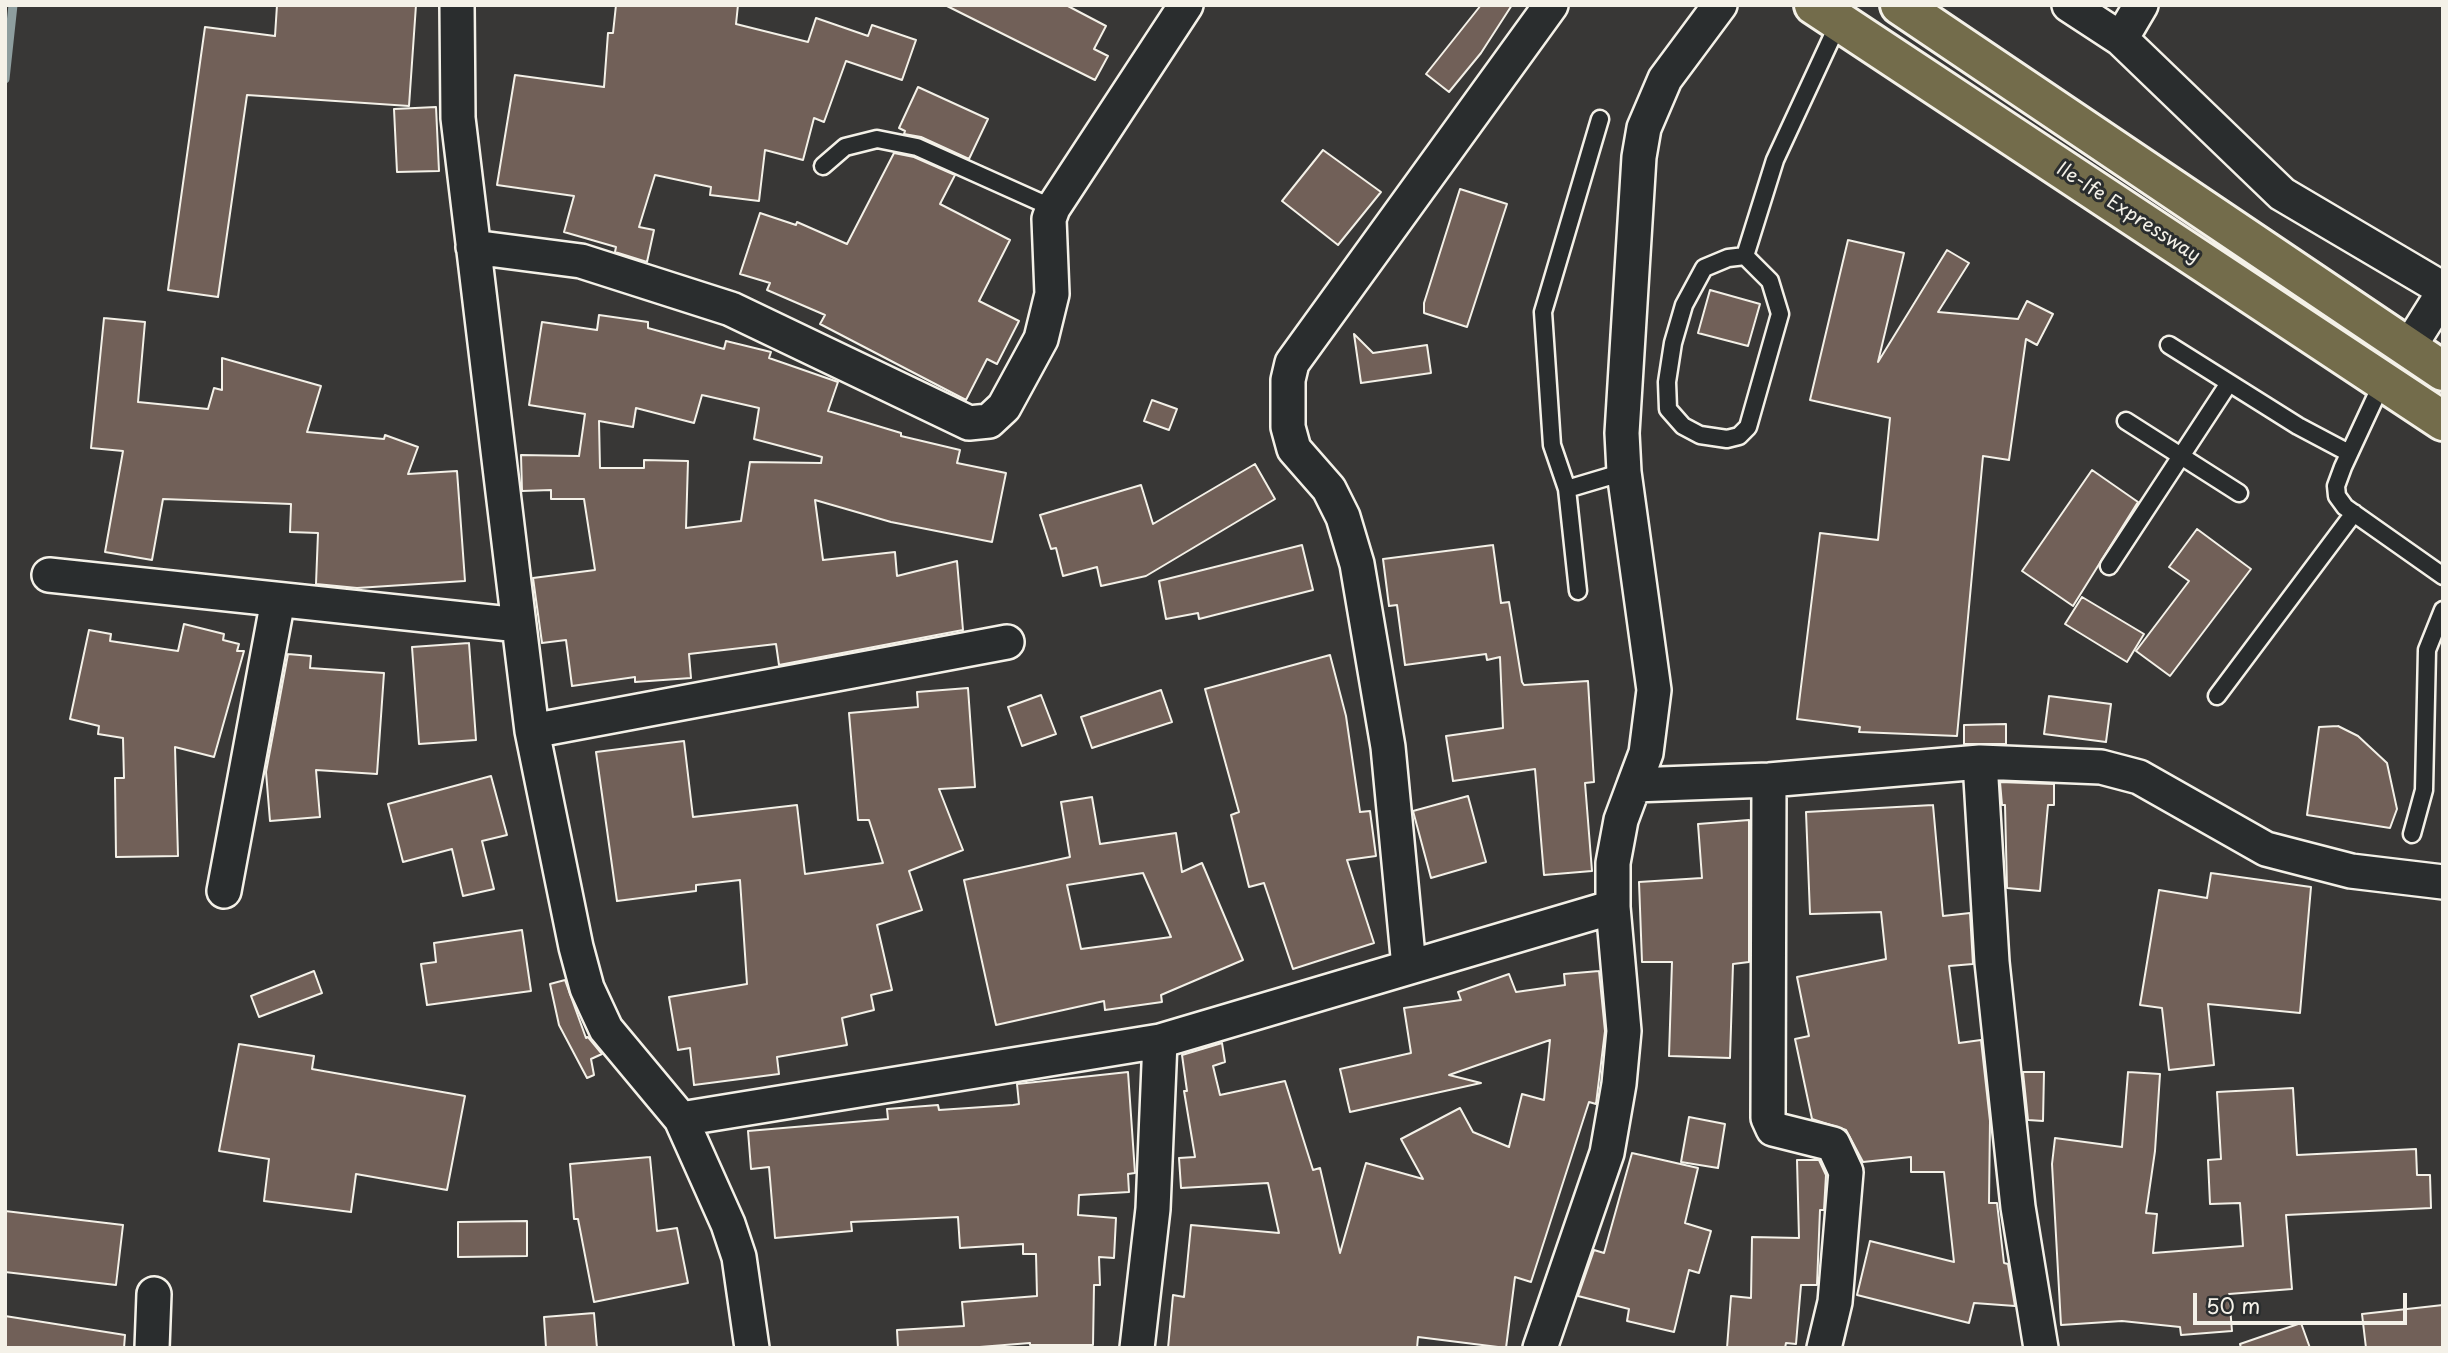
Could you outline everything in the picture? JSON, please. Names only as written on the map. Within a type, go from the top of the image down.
[{"type":"highway","points":[[1900,5],[2442,370]]},
{"type":"highway","name":"Ile-Ife Expressway","points":[[1826,14],[2443,421]]},
{"type":"street","points":[[457,5],[458,118],[532,730],[576,947],[587,988],[606,1029],[681,1119],[739,1256],[752,1348]]},
{"type":"street","points":[[473,247],[581,261],[731,309],[969,423],[989,421],[1004,407],[1041,339],[1052,294],[1049,219],[1053,208],[1186,5]]},
{"type":"street","points":[[1409,967],[1388,747],[1357,564],[1343,517],[1329,489],[1294,449],[1288,427],[1288,380],[1292,363],[1551,5]]},
{"type":"street","points":[[1540,1348],[1607,1153],[1619,1084],[1624,1031],[1613,907],[1613,863],[1621,820],[1646,753],[1654,690],[1624,472],[1622,398],[1639,157],[1644,128],[1665,79],[1720,5]]},
{"type":"street","points":[[2068,5],[2121,39],[2282,194],[2443,291],[2408,349]]},
{"type":"street","points":[[2121,39],[2141,5]]},
{"type":"street","points":[[49,575],[519,625]]},
{"type":"street","points":[[224,891],[278,600]]},
{"type":"street","points":[[532,730],[1007,642]]},
{"type":"street","points":[[1634,785],[1769,780],[1979,762],[2101,766],[2140,777],[2266,849],[2351,872],[2443,883]]},
{"type":"street","points":[[1979,762],[1992,962],[2018,1208],[2041,1348]]},
{"type":"street","points":[[1769,780],[1768,1118],[1773,1129],[1833,1144],[1846,1172],[1835,1302],[1824,1348]]},
{"type":"street","points":[[681,1119],[1160,1041],[1613,907]]},
{"type":"street","points":[[1137,1348],[1153,1209],[1160,1041]]},
{"type":"street","points":[[152,1348],[154,1294]]},
{"type":"lane","points":[[1745,256],[1826,14]]},
{"type":"lane","points":[[1578,591],[1567,489],[1552,445],[1543,312],[1600,119]]},
{"type":"lane","points":[[823,166],[845,147],[877,139],[917,148],[1053,208]]},
{"type":"lane","points":[[1745,256],[1770,281],[1780,314],[1748,427],[1739,436],[1727,439],[1700,435],[1683,426],[1668,409],[1667,382],[1673,343],[1684,305],[1704,268],[1728,258],[1745,256]]},
{"type":"lane","points":[[2169,345],[2298,426],[2349,453]]},
{"type":"lane","points":[[2383,381],[2336,486],[2345,507],[2443,576]]},
{"type":"lane","points":[[2109,566],[2229,383]]},
{"type":"lane","points":[[2126,421],[2239,493]]},
{"type":"lane","points":[[1567,489],[1624,472]]},
{"type":"lane","points":[[2217,696],[2354,513]]},
{"type":"lane","points":[[2412,834],[2424,790],[2427,650],[2443,610]]},
{"type":"building","points":[[277,5],[416,5],[409,106],[247,95],[218,297],[168,290],[205,27],[275,36]]},
{"type":"building","points":[[616,5],[738,5],[736,24],[808,42],[816,18],[868,36],[872,25],[916,40],[902,80],[846,61],[824,122],[814,118],[803,160],[765,150],[759,201],[710,195],[711,187],[655,175],[639,227],[654,230],[647,262],[615,252],[616,247],[564,232],[574,196],[497,185],[515,75],[604,87],[608,33],[613,33]]},
{"type":"building","points":[[945,5],[1066,5],[1106,26],[1094,49],[1108,56],[1095,80]]},
{"type":"building","points":[[1481,5],[1512,5],[1481,53],[1449,92],[1426,74]]},
{"type":"building","points":[[918,87],[988,119],[969,159],[921,137],[904,134],[905,131],[899,128]]},
{"type":"building","points":[[436,107],[439,171],[397,172],[394,109]]},
{"type":"building","points":[[1323,150],[1381,192],[1338,245],[1282,201]]},
{"type":"building","points":[[894,153],[914,157],[955,175],[940,204],[1010,240],[979,301],[1019,321],[997,364],[987,359],[966,400],[820,324],[825,315],[767,290],[770,283],[740,274],[760,213],[796,225],[797,222],[847,244]]},
{"type":"building","points":[[1460,189],[1507,204],[1467,327],[1424,313],[1424,303]]},
{"type":"building","points":[[1848,240],[1904,253],[1878,362],[1947,250],[1969,263],[1938,312],[2018,319],[2027,301],[2053,314],[2037,345],[2026,339],[2009,460],[1983,456],[1957,736],[1859,732],[1860,727],[1797,719],[1820,533],[1878,540],[1890,418],[1810,400]]},
{"type":"building","points":[[1710,290],[1760,304],[1748,346],[1698,333]]},
{"type":"building","points":[[599,315],[648,322],[648,328],[724,349],[726,341],[771,352],[769,358],[838,382],[828,411],[901,433],[901,436],[960,450],[957,463],[1006,473],[992,542],[891,522],[815,500],[823,560],[895,552],[897,576],[957,561],[963,630],[779,665],[776,644],[689,654],[691,678],[635,682],[635,677],[572,686],[566,640],[542,643],[533,578],[595,570],[584,499],[551,499],[551,490],[522,491],[521,455],[579,456],[585,414],[529,405],[542,322],[597,330]],"holes":[[[702,395],[759,408],[754,439],[822,457],[821,463],[750,462],[741,521],[686,528],[688,461],[644,460],[644,468],[600,468],[599,421],[633,427],[636,408],[694,423]]]},
{"type":"building","points":[[104,318],[145,322],[138,402],[208,409],[214,388],[222,390],[222,358],[321,386],[307,432],[384,439],[385,435],[418,447],[408,474],[457,471],[465,581],[357,588],[316,584],[318,533],[290,532],[291,504],[163,499],[152,560],[105,552],[123,451],[91,448]]},
{"type":"building","points":[[1354,334],[1373,353],[1427,345],[1431,373],[1361,383]]},
{"type":"building","points":[[1152,400],[1177,409],[1169,430],[1144,421]]},
{"type":"building","points":[[1255,464],[1275,499],[1146,576],[1101,586],[1097,567],[1063,576],[1056,548],[1051,549],[1040,515],[1141,485],[1153,524]]},
{"type":"building","points":[[2092,470],[2138,502],[2073,606],[2022,571]]},
{"type":"building","points":[[2197,529],[2251,569],[2170,676],[2136,651],[2189,581],[2169,567]]},
{"type":"building","points":[[1302,545],[1313,590],[1199,619],[1198,613],[1166,619],[1159,581]]},
{"type":"building","points":[[1493,545],[1501,603],[1509,602],[1524,685],[1588,681],[1594,782],[1585,783],[1592,871],[1544,875],[1535,769],[1453,781],[1446,736],[1503,728],[1500,657],[1487,660],[1486,654],[1405,665],[1397,605],[1389,606],[1383,559]]},
{"type":"building","points":[[2082,597],[2144,634],[2127,662],[2065,624]]},
{"type":"building","points":[[184,624],[224,634],[223,640],[239,644],[237,651],[244,651],[214,757],[175,747],[178,856],[116,857],[115,778],[124,778],[123,738],[98,734],[99,726],[70,719],[89,630],[111,634],[110,641],[178,651]]},
{"type":"building","points":[[469,643],[476,740],[419,744],[412,647]]},
{"type":"building","points":[[288,654],[311,656],[310,668],[384,673],[377,774],[316,770],[320,817],[270,821],[266,772]]},
{"type":"building","points":[[1330,655],[1346,716],[1360,812],[1370,811],[1376,856],[1347,860],[1374,943],[1293,969],[1264,883],[1249,887],[1231,815],[1239,812],[1205,689]]},
{"type":"building","points":[[968,688],[975,787],[939,789],[963,850],[909,871],[922,910],[877,925],[892,990],[871,995],[874,1010],[842,1018],[847,1045],[777,1057],[779,1074],[694,1085],[690,1048],[678,1050],[669,997],[747,984],[740,880],[696,885],[696,891],[617,901],[596,752],[684,741],[693,817],[797,805],[805,874],[883,863],[869,820],[858,820],[849,713],[918,707],[917,692]]},
{"type":"building","points":[[1161,690],[1172,722],[1092,748],[1081,717]]},
{"type":"building","points":[[1041,695],[1056,734],[1022,746],[1008,707]]},
{"type":"building","points":[[2049,696],[2111,704],[2106,742],[2044,734]]},
{"type":"building","points":[[2006,724],[2006,744],[1964,744],[1964,725]]},
{"type":"building","points":[[2338,726],[2358,736],[2387,763],[2397,809],[2390,828],[2307,815],[2319,727]]},
{"type":"building","points":[[491,776],[507,835],[482,841],[494,889],[463,896],[452,849],[403,862],[388,804]]},
{"type":"building","points":[[2000,782],[2054,784],[2054,805],[2048,805],[2040,891],[2007,888],[2005,805],[2002,805]]},
{"type":"building","points":[[1468,796],[1486,862],[1431,878],[1413,811]]},
{"type":"building","points":[[1092,797],[1100,844],[1176,833],[1182,872],[1202,863],[1243,960],[1161,995],[1162,1002],[1105,1010],[1104,1001],[996,1025],[964,880],[1070,857],[1061,802]],"holes":[[[1143,873],[1171,937],[1081,949],[1067,885]]]},
{"type":"building","points":[[1933,805],[1943,916],[1970,913],[1973,964],[1949,966],[1959,1043],[1981,1040],[1990,1121],[1989,1203],[1997,1203],[2004,1263],[2008,1264],[2015,1306],[1974,1303],[1969,1323],[1857,1295],[1870,1241],[1954,1262],[1944,1172],[1911,1172],[1911,1157],[1863,1162],[1846,1130],[1812,1119],[1795,1039],[1809,1036],[1797,977],[1886,959],[1881,912],[1810,914],[1806,812]]},
{"type":"building","points":[[1749,820],[1749,962],[1733,964],[1730,1058],[1669,1056],[1672,962],[1642,962],[1639,882],[1702,878],[1698,824]]},
{"type":"building","points":[[2211,873],[2311,887],[2300,1013],[2208,1004],[2214,1065],[2169,1070],[2162,1008],[2140,1005],[2159,890],[2207,898]]},
{"type":"building","points":[[522,930],[531,991],[427,1005],[421,964],[436,962],[434,943]]},
{"type":"building","points":[[314,971],[322,993],[259,1017],[251,996]]},
{"type":"building","points":[[1599,971],[1605,1031],[1596,1104],[1589,1102],[1531,1282],[1515,1277],[1506,1348],[1418,1337],[1417,1348],[1168,1348],[1173,1295],[1184,1297],[1191,1225],[1279,1233],[1268,1183],[1181,1188],[1179,1158],[1195,1157],[1184,1091],[1187,1091],[1182,1055],[1222,1043],[1225,1062],[1213,1066],[1220,1095],[1285,1081],[1313,1170],[1320,1168],[1340,1253],[1366,1163],[1423,1179],[1401,1139],[1460,1108],[1473,1132],[1509,1147],[1522,1094],[1544,1100],[1550,1040],[1449,1075],[1481,1083],[1350,1112],[1340,1069],[1411,1053],[1404,1008],[1461,1000],[1458,992],[1509,974],[1516,992],[1565,985],[1564,974]]},
{"type":"building","points":[[565,980],[586,1038],[588,1037],[602,1054],[591,1059],[594,1075],[587,1078],[559,1025],[550,984]]},
{"type":"building","points":[[239,1044],[314,1056],[312,1069],[465,1096],[447,1190],[356,1174],[351,1212],[264,1201],[269,1159],[219,1151]]},
{"type":"building","points":[[1128,1072],[1135,1173],[1128,1174],[1129,1192],[1079,1195],[1078,1215],[1116,1218],[1114,1258],[1099,1257],[1100,1285],[1094,1285],[1093,1345],[1030,1343],[967,1348],[898,1348],[897,1330],[964,1326],[962,1302],[1037,1296],[1036,1254],[1023,1254],[1023,1244],[960,1248],[958,1217],[851,1222],[852,1231],[775,1238],[769,1167],[751,1169],[748,1131],[888,1119],[887,1109],[938,1105],[939,1110],[1013,1105],[1019,1104],[1017,1084]]},
{"type":"building","points":[[2023,1072],[2044,1072],[2043,1121],[2028,1120]]},
{"type":"building","points":[[2128,1072],[2160,1074],[2155,1151],[2146,1213],[2157,1214],[2153,1253],[2243,1246],[2240,1203],[2210,1204],[2208,1160],[2221,1159],[2217,1092],[2293,1088],[2297,1155],[2416,1149],[2417,1175],[2430,1175],[2431,1208],[2286,1215],[2292,1289],[2229,1294],[2232,1331],[2181,1335],[2180,1327],[2122,1321],[2061,1325],[2052,1164],[2055,1138],[2122,1147]]},
{"type":"building","points":[[1689,1117],[1725,1124],[1718,1168],[1681,1162]]},
{"type":"building","points":[[1632,1153],[1698,1168],[1685,1223],[1711,1231],[1699,1273],[1689,1270],[1674,1332],[1627,1321],[1629,1309],[1578,1296],[1594,1250],[1604,1253]]},
{"type":"building","points":[[650,1157],[657,1231],[677,1228],[688,1283],[594,1302],[578,1219],[574,1219],[570,1164]]},
{"type":"building","points":[[1797,1160],[1819,1160],[1826,1175],[1824,1210],[1820,1210],[1817,1285],[1801,1285],[1796,1344],[1786,1343],[1785,1348],[1727,1348],[1731,1296],[1751,1298],[1752,1237],[1799,1238]]},
{"type":"building","points":[[5,1211],[123,1225],[116,1285],[5,1272]]},
{"type":"building","points":[[527,1221],[527,1256],[458,1257],[458,1222]]},
{"type":"building","points":[[2443,1305],[2443,1348],[2366,1348],[2362,1314]]},
{"type":"building","points":[[594,1313],[597,1348],[546,1348],[544,1317]]},
{"type":"building","points":[[5,1316],[125,1335],[124,1348],[5,1348]]},
{"type":"building","points":[[2301,1323],[2310,1348],[2241,1348],[2240,1344]]},
{"type":"waterway","points":[[5,79],[13,5]]}]
